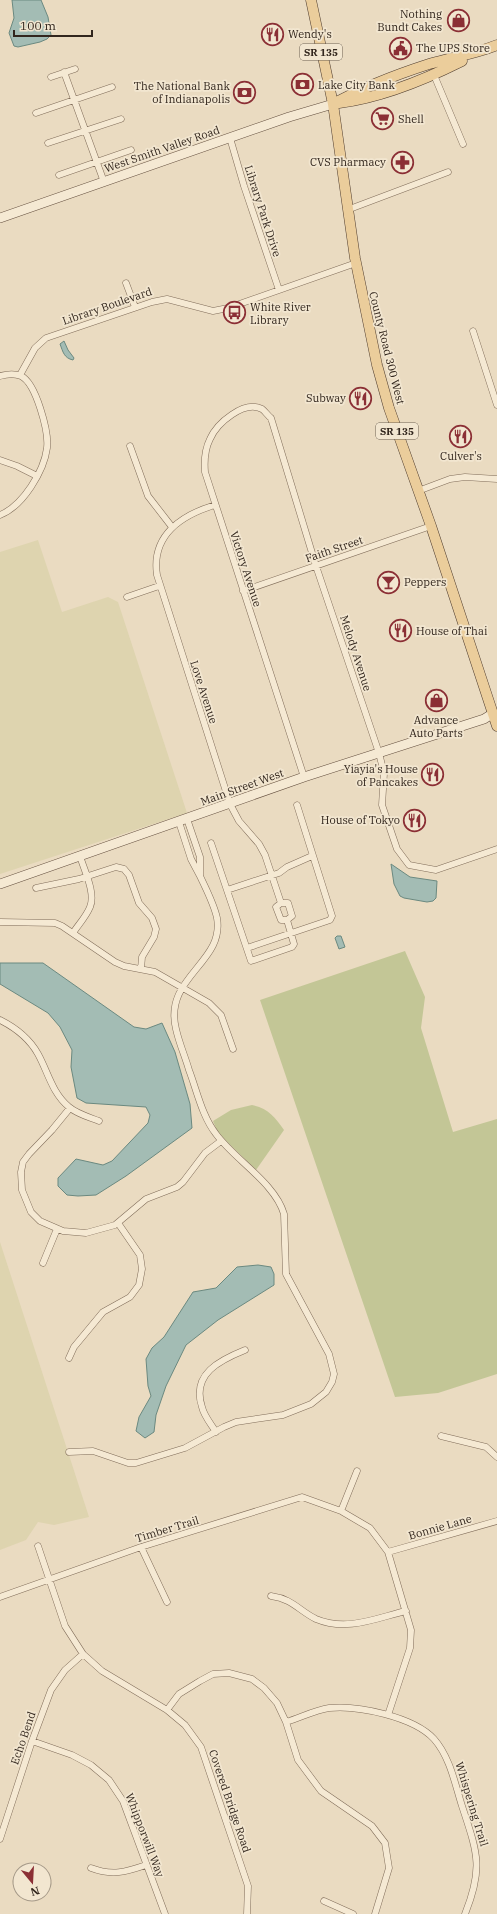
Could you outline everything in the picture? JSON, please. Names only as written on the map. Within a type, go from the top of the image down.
[{"type":"main road","name":"SR 135","points":[[311,0],[333,104]]},
{"type":"main road","name":"West Smith Valley Road","points":[[0,218],[289,117],[333,104],[355,101],[434,75],[497,45]]},
{"type":"main road","name":"West Smith Valley Road","points":[[333,104],[350,94],[429,64],[480,52]]},
{"type":"main road","name":"County Road 300 West","points":[[333,104],[347,210],[356,263],[368,328],[386,400],[431,526],[497,726]]},
{"type":"main road","name":"Main Street West","points":[[0,884],[183,821],[304,777],[484,719],[492,714]]},
{"type":"street","points":[[51,77],[75,69]]},
{"type":"street","points":[[64,72],[104,182]]},
{"type":"street","points":[[434,75],[463,144]]},
{"type":"street","points":[[36,113],[112,87]]},
{"type":"street","points":[[48,143],[121,119]]},
{"type":"street","name":"Library Park Drive","points":[[230,138],[244,186],[280,290]]},
{"type":"street","points":[[59,175],[131,150]]},
{"type":"street","points":[[347,210],[448,172]]},
{"type":"street","name":"Library Boulevard","points":[[20,375],[36,348],[46,338],[135,307],[157,300],[167,299],[213,310],[228,308],[356,263]]},
{"type":"street","points":[[126,283],[135,307]]},
{"type":"street","points":[[473,331],[497,405]]},
{"type":"street","points":[[0,376],[11,374],[20,375],[31,386],[47,434],[46,452],[37,476],[28,492],[21,501],[0,515]]},
{"type":"street","name":"Victory Avenue","points":[[271,418],[263,409],[248,408],[228,417],[213,433],[206,448],[204,464],[215,505],[304,777]]},
{"type":"street","name":"Melody Avenue","points":[[271,418],[316,566],[384,773],[382,805],[397,849],[409,865],[436,870],[497,850]]},
{"type":"street","points":[[130,446],[148,496],[172,527]]},
{"type":"street","points":[[0,460],[17,466],[37,476]]},
{"type":"street","points":[[418,491],[450,479],[465,477],[497,479]]},
{"type":"street","name":"Love Avenue","points":[[215,505],[192,513],[172,527],[162,542],[157,556],[156,571],[159,586],[230,804],[239,821],[259,844],[272,875],[281,903]]},
{"type":"street","name":"Faith Street","points":[[243,592],[431,526]]},
{"type":"street","points":[[127,598],[159,586]]},
{"type":"street","points":[[247,948],[330,920],[332,916],[297,805]]},
{"type":"street","points":[[183,821],[200,857],[200,876]]},
{"type":"street","points":[[69,1452],[93,1451],[128,1463],[136,1463],[185,1448],[236,1422],[283,1415],[311,1404],[326,1392],[330,1386],[334,1374],[329,1354],[286,1274],[282,1207],[273,1193],[221,1141],[215,1133],[204,1114],[176,1030],[174,1009],[181,987],[212,949],[217,930],[214,909],[200,876],[190,859],[183,821]]},
{"type":"street","points":[[211,844],[251,961],[292,947],[294,944],[291,933]]},
{"type":"street","points":[[73,933],[88,911],[91,903],[91,893],[80,856]]},
{"type":"street","points":[[227,890],[272,875],[312,856]]},
{"type":"street","points":[[36,888],[116,867],[127,871],[139,903],[152,918],[156,929],[154,937],[142,957],[141,969]]},
{"type":"street","name":"Love Avenue","points":[[281,903],[288,903],[292,916],[287,920],[281,920],[276,907],[281,903]]},
{"type":"street","name":"Love Avenue","points":[[287,920],[291,933]]},
{"type":"street","points":[[0,922],[55,923],[73,933],[115,962],[124,966],[155,972],[215,1008],[224,1022],[233,1049]]},
{"type":"street","points":[[0,1020],[13,1026],[30,1042],[42,1062],[50,1083],[70,1108],[99,1121]]},
{"type":"street","points":[[70,1108],[52,1130],[29,1154],[23,1162],[21,1172],[22,1190],[31,1212],[40,1220],[57,1229],[76,1234],[107,1228],[118,1223],[146,1199],[177,1187],[183,1182],[205,1153],[221,1141]]},
{"type":"street","points":[[70,1358],[74,1347],[103,1312],[130,1297],[139,1285],[142,1269],[140,1255],[118,1223]]},
{"type":"street","points":[[43,1263],[57,1229]]},
{"type":"street","points":[[216,1432],[201,1406],[201,1384],[204,1376],[217,1362],[245,1350]]},
{"type":"street","points":[[441,1436],[486,1447],[497,1457]]},
{"type":"street","points":[[341,1511],[357,1471]]},
{"type":"street","name":"Timber Trail","points":[[0,1597],[141,1547],[302,1497],[341,1511],[370,1528],[388,1552],[411,1630],[410,1648],[388,1715]]},
{"type":"street","name":"Bonnie Lane","points":[[388,1552],[497,1521]]},
{"type":"street","name":"Covered Bridge Road","points":[[38,1546],[65,1626],[83,1654],[102,1671],[167,1710],[185,1725],[201,1747],[248,1886],[247,1914]]},
{"type":"street","points":[[141,1547],[167,1602]]},
{"type":"street","points":[[270,1596],[283,1598],[316,1619],[335,1624],[354,1625],[406,1610]]},
{"type":"street","name":"Echo Bend","points":[[0,1839],[32,1741],[51,1690],[65,1670],[83,1654]]},
{"type":"street","points":[[167,1710],[179,1694],[200,1680],[213,1674],[229,1673],[252,1680],[264,1688],[277,1703],[286,1722],[298,1760],[321,1791],[372,1826],[385,1843],[389,1868],[375,1914]]},
{"type":"street","name":"Whispering Trail","points":[[286,1722],[328,1708],[358,1708],[388,1715],[422,1730],[434,1740],[447,1759],[476,1848],[478,1870],[474,1894],[466,1914]]},
{"type":"street","name":"Whipporwill Way","points":[[32,1741],[72,1755],[92,1764],[109,1780],[123,1801],[165,1914]]},
{"type":"street","points":[[91,1868],[104,1873],[127,1871],[146,1865]]},
{"type":"street","points":[[324,1901],[353,1914]]},
{"type":"shaded area","points":[[38,540],[62,612],[108,597],[118,602],[187,813],[0,874],[0,552]]},
{"type":"shaded area","points":[[0,1242],[89,1517],[54,1525],[38,1522],[26,1540],[0,1550]]},
{"type":"green space","points":[[405,951],[425,997],[421,1028],[453,1132],[497,1119],[497,1374],[438,1393],[395,1397],[260,1000]]},
{"type":"green space","points":[[252,1105],[258,1106],[271,1114],[284,1130],[256,1170],[218,1133],[213,1121],[231,1110]]},
{"type":"water","points":[[12,0],[41,0],[48,17],[51,35],[47,39],[18,47],[14,46],[9,33],[14,18]]},
{"type":"water","points":[[64,341],[74,358],[73,360],[68,358],[63,352],[60,344]]},
{"type":"water","points":[[391,864],[410,877],[437,881],[436,898],[433,901],[427,902],[400,896],[394,884]]},
{"type":"water","points":[[337,936],[341,936],[345,947],[339,949],[335,938]]},
{"type":"water","points":[[0,963],[43,963],[134,1027],[146,1029],[162,1023],[175,1052],[190,1104],[192,1128],[126,1176],[96,1195],[67,1195],[58,1186],[58,1178],[76,1159],[103,1165],[112,1161],[148,1123],[150,1115],[146,1107],[86,1103],[77,1098],[71,1067],[72,1050],[60,1027],[48,1013],[0,984]]},
{"type":"water","points":[[258,1265],[271,1267],[274,1274],[274,1285],[218,1320],[186,1345],[166,1386],[156,1415],[154,1432],[145,1438],[136,1431],[139,1417],[151,1396],[148,1386],[146,1359],[152,1348],[164,1337],[193,1292],[216,1288],[237,1267]]},
{"type":"place","name":"Nothing Bundt Cakes","points":[[458,20]]},
{"type":"place","name":"Wendy's","points":[[273,34]]},
{"type":"place","name":"The UPS Store","points":[[400,48]]},
{"type":"place","name":"Lake City Bank","points":[[302,85]]},
{"type":"place","name":"The National Bank of Indianapolis","points":[[245,92]]},
{"type":"place","name":"Shell","points":[[383,119]]},
{"type":"place","name":"CVS Pharmacy","points":[[402,162]]},
{"type":"place","name":"White River Library","points":[[234,313]]},
{"type":"place","name":"Subway","points":[[361,398]]},
{"type":"place","name":"Culver's","points":[[461,436]]},
{"type":"place","name":"Peppers","points":[[388,582]]},
{"type":"place","name":"House of Thai","points":[[401,631]]},
{"type":"place","name":"Advance Auto Parts","points":[[436,700]]},
{"type":"place","name":"Yiayia's House of Pancakes","points":[[433,775]]},
{"type":"place","name":"House of Tokyo","points":[[415,820]]}]
